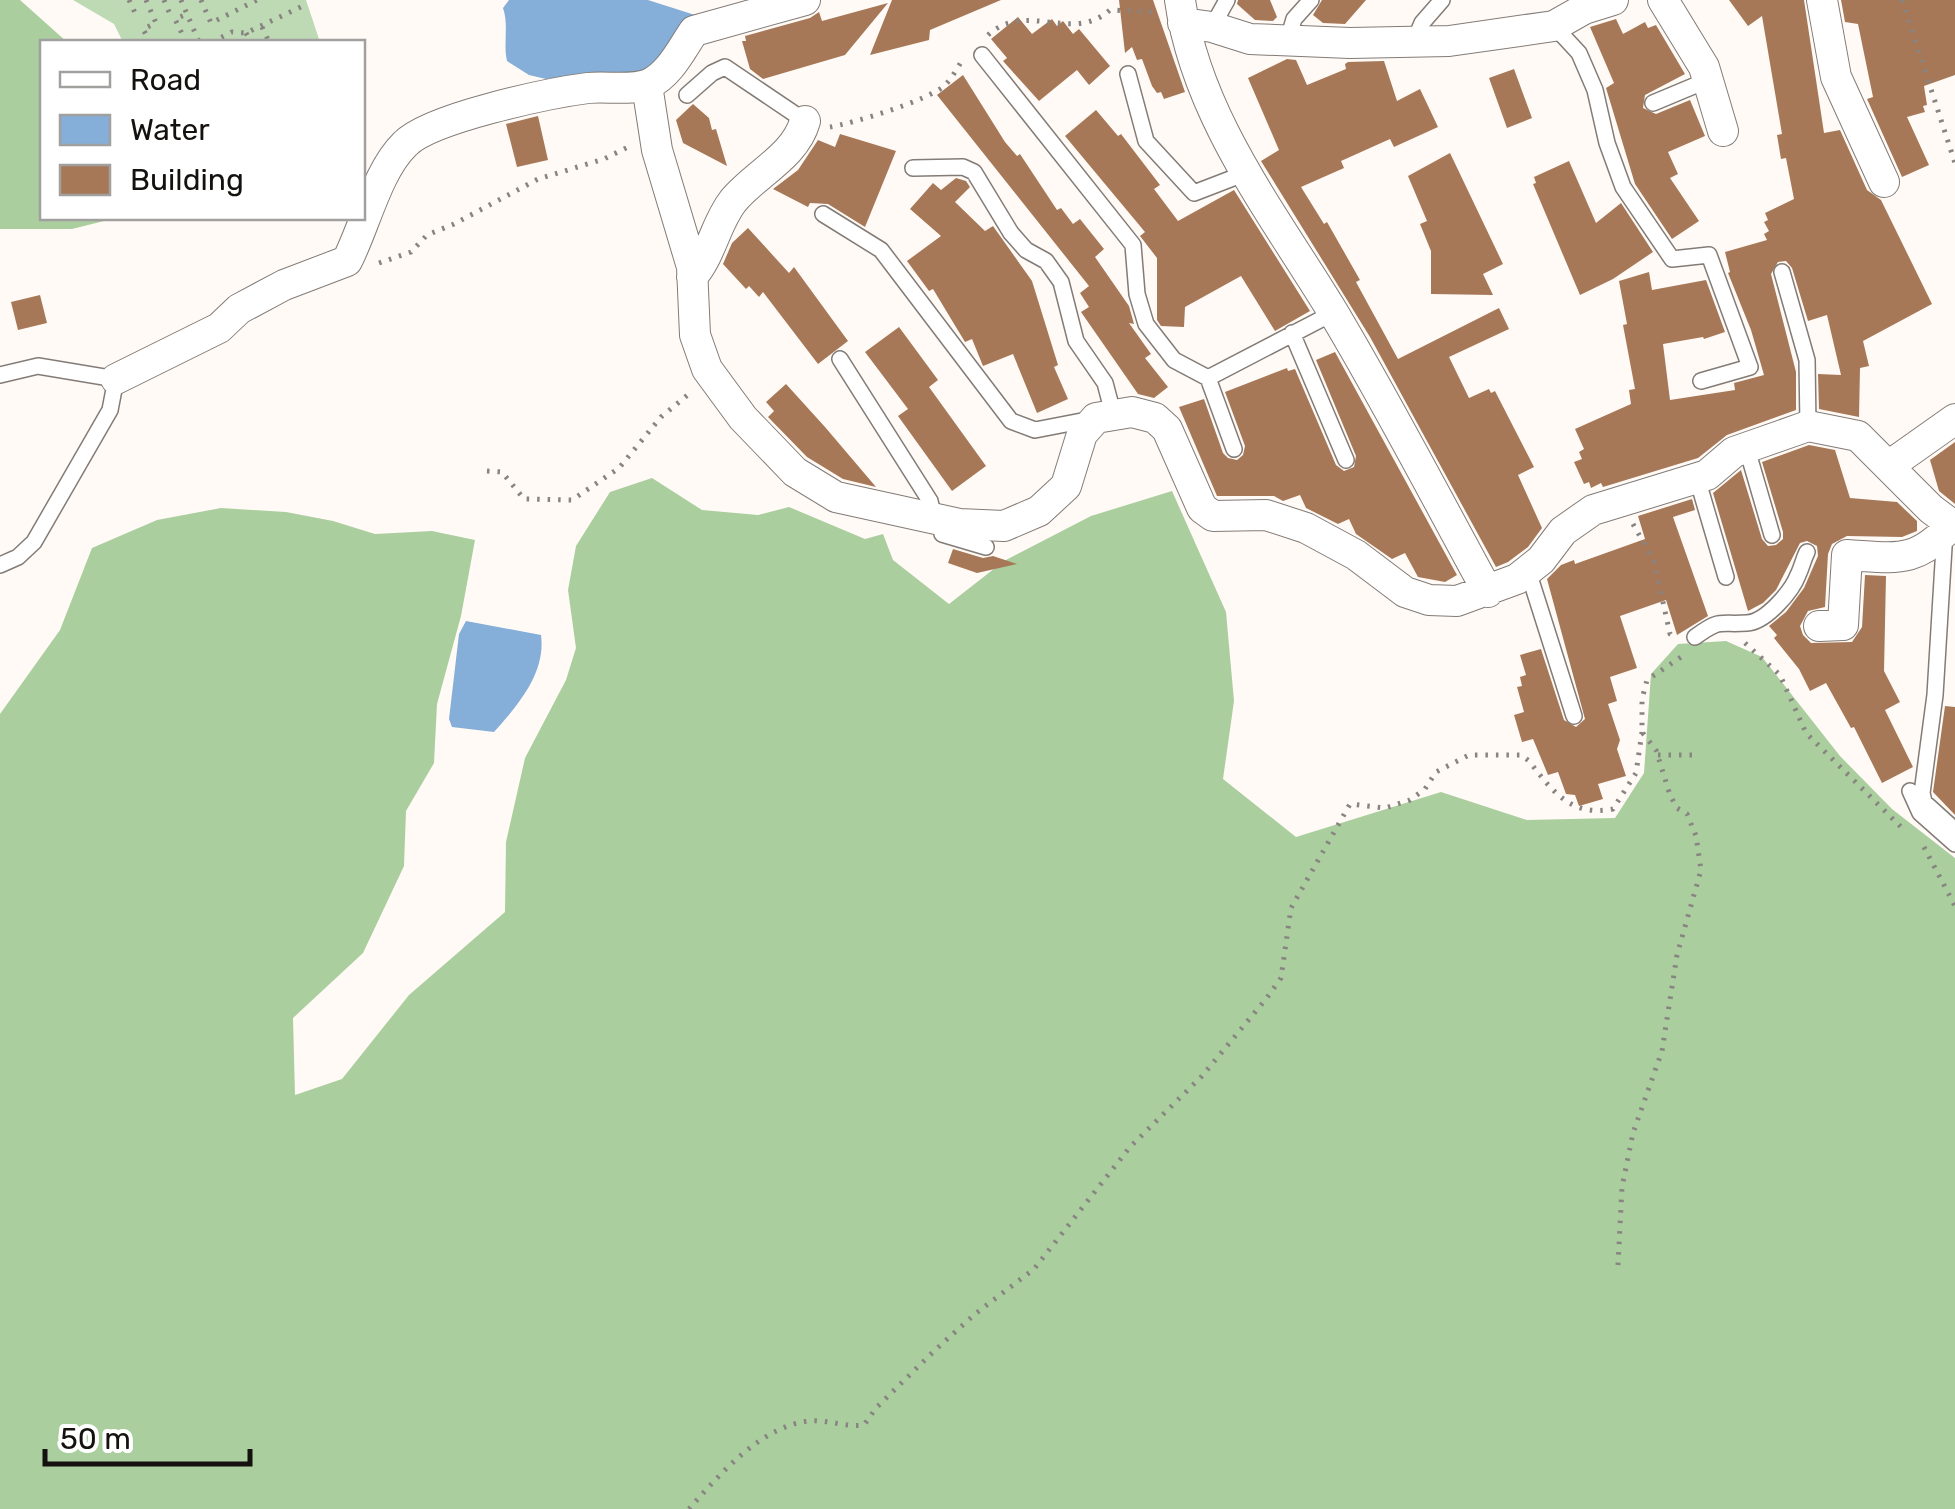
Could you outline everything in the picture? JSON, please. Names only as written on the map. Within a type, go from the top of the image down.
[{"type":"street","points":[[116,378],[219,328],[240,309],[284,285],[347,261],[391,162],[404,144],[421,131],[444,121],[588,88],[648,85],[668,70],[694,31],[805,0]]},
{"type":"street","points":[[1488,592],[1333,313],[1232,149],[1185,41],[1191,17],[1250,39],[1474,40],[1554,26],[1584,9],[1612,0]]},
{"type":"street","points":[[1663,0],[1704,67],[1723,131]]},
{"type":"street","points":[[1822,0],[1836,77],[1884,182]]},
{"type":"street","points":[[648,85],[654,136],[692,277],[695,335],[712,376],[743,418],[795,472],[836,497],[959,524],[1004,526],[1039,510],[1066,486],[1082,434],[1105,416],[1142,414],[1155,418],[1167,429],[1202,508],[1213,516],[1266,515],[1306,528],[1356,555],[1405,592],[1430,600],[1458,601],[1488,592],[1528,571],[1542,560],[1563,531],[1593,510],[1707,475],[1734,452],[1808,426],[1858,436],[1949,530],[1922,552],[1898,558],[1848,555],[1842,626],[1820,626]]},
{"type":"street","points":[[692,277],[710,251],[730,206],[749,182],[792,148],[805,120]]},
{"type":"street","points":[[1890,465],[1955,420]]},
{"type":"lane","points":[[1191,17],[1227,0]]},
{"type":"lane","points":[[1288,39],[1294,19],[1311,0]]},
{"type":"lane","points":[[1414,42],[1422,23],[1442,0]]},
{"type":"lane","points":[[1554,26],[1579,53],[1595,90],[1606,143],[1622,186],[1672,259],[1709,255],[1750,366],[1700,382]]},
{"type":"lane","points":[[982,55],[1133,245],[1136,294],[1146,324],[1174,360],[1208,378],[1234,450]]},
{"type":"lane","points":[[688,95],[712,73],[725,68],[805,120]]},
{"type":"lane","points":[[1128,74],[1146,141],[1194,192],[1246,173]]},
{"type":"lane","points":[[1652,104],[1708,80]]},
{"type":"lane","points":[[822,214],[881,250],[1011,421],[1034,430],[1105,416],[1105,383],[1076,340],[1061,282],[1046,261],[1026,250],[1011,233],[974,172],[963,167],[914,168]]},
{"type":"lane","points":[[1782,272],[1807,360],[1808,426]]},
{"type":"lane","points":[[1208,378],[1333,313]]},
{"type":"lane","points":[[1292,333],[1346,460]]},
{"type":"lane","points":[[840,359],[930,501],[930,518],[923,530],[986,547]]},
{"type":"lane","points":[[0,375],[38,366],[116,378],[110,410],[34,542],[18,557],[0,565]]},
{"type":"lane","points":[[1748,449],[1772,534]]},
{"type":"lane","points":[[1697,478],[1726,577]]},
{"type":"lane","points":[[1949,530],[1944,548],[1935,695],[1922,794],[1924,802],[1955,830]]},
{"type":"lane","points":[[1696,644],[1721,621],[1757,621],[1798,578],[1807,552]]},
{"type":"lane","points":[[1528,571],[1574,716]]},
{"type":"lane","points":[[1910,790],[1920,813],[1955,844]]},
{"type":"path","points":[[129,0],[137,17]]},
{"type":"path","points":[[146,0],[156,22],[144,29],[149,40]]},
{"type":"path","points":[[164,0],[168,12]]},
{"type":"path","points":[[180,0],[198,40]]},
{"type":"path","points":[[202,0],[211,23],[257,0]]},
{"type":"path","points":[[1902,0],[1955,163]]},
{"type":"path","points":[[216,40],[232,32],[246,33],[262,27],[305,5]]},
{"type":"path","points":[[185,40],[175,19],[187,14]]},
{"type":"path","points":[[262,27],[268,40]]},
{"type":"path","points":[[246,33],[250,40]]},
{"type":"path","points":[[347,261],[350,272],[356,274],[374,264],[398,259],[412,252],[427,235],[538,178],[604,159],[654,136]]},
{"type":"path","points":[[487,470],[502,472],[524,499],[572,500],[620,468],[661,416],[712,376]]},
{"type":"path","points":[[1618,501],[1654,561],[1670,634],[1696,644]]},
{"type":"path","points":[[689,1509],[741,1457],[792,1423],[814,1420],[854,1427],[864,1424],[933,1352],[1034,1268],[1130,1147],[1202,1076],[1281,978],[1290,908],[1350,804],[1396,806],[1418,796],[1436,772],[1462,757],[1521,754],[1575,809],[1612,809],[1636,773],[1642,699],[1648,680],[1696,644],[1726,636],[1743,642],[1780,675],[1806,732],[1888,816],[1922,844],[1955,906]]},
{"type":"path","points":[[1618,1265],[1622,1186],[1633,1133],[1662,1051],[1677,955],[1701,870],[1696,836],[1687,814],[1677,808],[1658,755],[1642,732]]},
{"type":"path","points":[[1658,755],[1700,756]]},
{"type":"green space","points":[[0,0],[20,0],[65,40],[40,40],[40,220],[108,220],[72,229],[0,229]]},
{"type":"green space","points":[[73,0],[306,0],[319,39],[122,40],[114,24]]},
{"type":"green space","points":[[652,478],[702,510],[758,515],[789,507],[865,539],[883,534],[893,560],[949,604],[1004,561],[1091,516],[1172,491],[1226,612],[1234,701],[1223,779],[1296,837],[1441,792],[1527,820],[1615,818],[1644,773],[1651,674],[1678,644],[1726,641],[1762,657],[1840,756],[1892,809],[1955,858],[1955,1509],[0,1509],[0,714],[60,630],[92,548],[157,520],[221,508],[286,512],[375,534],[432,531],[475,540],[461,616],[437,704],[434,763],[406,811],[404,866],[363,953],[293,1018],[295,1095],[342,1079],[409,995],[505,912],[506,842],[525,758],[566,680],[576,648],[568,590],[576,546],[610,492]]},
{"type":"water","points":[[509,0],[648,0],[695,15],[647,77],[591,73],[546,79],[529,75],[507,61],[503,8]]},
{"type":"water","points":[[466,621],[541,635],[535,675],[494,732],[452,727],[449,719],[459,634]]},
{"type":"building","points":[[892,0],[1001,0],[930,30],[929,40],[870,55]]},
{"type":"building","points":[[1119,0],[1153,0],[1185,92],[1164,99],[1152,86],[1142,59],[1137,60],[1132,47],[1125,53]]},
{"type":"building","points":[[1238,0],[1270,0],[1277,17],[1273,21],[1255,20],[1237,4]]},
{"type":"building","points":[[1322,0],[1366,0],[1345,24],[1323,23],[1313,15]]},
{"type":"building","points":[[1729,0],[1804,0],[1824,133],[1840,130],[1867,190],[1881,200],[1932,304],[1863,341],[1869,366],[1860,368],[1859,417],[1819,409],[1818,374],[1841,375],[1827,315],[1808,321],[1792,268],[1786,261],[1778,262],[1771,274],[1796,372],[1796,410],[1727,435],[1698,458],[1591,488],[1589,482],[1584,484],[1574,462],[1582,459],[1579,452],[1584,449],[1575,429],[1631,404],[1629,390],[1635,389],[1619,281],[1649,272],[1652,290],[1706,280],[1725,332],[1663,344],[1670,400],[1735,390],[1734,383],[1764,375],[1728,273],[1725,252],[1767,240],[1765,213],[1794,199],[1786,158],[1781,159],[1777,135],[1782,134],[1762,16],[1748,26]]},
{"type":"building","points":[[1841,0],[1955,0],[1955,75],[1924,86],[1925,112],[1907,117],[1929,165],[1902,177],[1867,99],[1873,97],[1858,24],[1845,22]]},
{"type":"building","points":[[888,3],[845,55],[763,79],[750,69],[742,41],[746,41],[745,36],[819,12],[822,21]]},
{"type":"building","points":[[1018,17],[1032,34],[1052,19],[1057,26],[1063,21],[1073,34],[1079,29],[1110,66],[1089,85],[1077,70],[1039,101],[1003,61],[1007,58],[991,39]]},
{"type":"building","points":[[1616,19],[1623,34],[1645,22],[1648,28],[1656,25],[1685,74],[1645,95],[1643,108],[1656,114],[1690,100],[1705,136],[1668,152],[1678,174],[1670,178],[1699,221],[1672,239],[1635,184],[1606,88],[1614,83],[1590,27]]},
{"type":"building","points":[[1287,59],[1296,60],[1307,85],[1346,69],[1348,62],[1384,61],[1397,101],[1420,89],[1438,127],[1394,147],[1390,139],[1341,161],[1344,168],[1301,187],[1324,224],[1327,222],[1360,280],[1356,282],[1398,359],[1499,308],[1509,329],[1449,357],[1469,398],[1489,389],[1491,393],[1495,391],[1534,467],[1518,475],[1542,528],[1528,547],[1508,562],[1496,567],[1370,337],[1261,161],[1279,150],[1248,78]]},
{"type":"building","points":[[1514,69],[1532,118],[1507,128],[1489,78]]},
{"type":"building","points":[[963,75],[1005,142],[1017,156],[1020,154],[1057,210],[1061,208],[1073,224],[1080,219],[1104,249],[1095,257],[1129,306],[1134,324],[1129,323],[1151,354],[1145,358],[1168,387],[1154,398],[1138,394],[1081,312],[1089,307],[1080,293],[1089,286],[937,95]]},
{"type":"building","points":[[693,104],[709,118],[712,130],[716,129],[727,166],[683,143],[676,120]]},
{"type":"building","points":[[1096,110],[1118,136],[1121,134],[1160,185],[1154,189],[1178,221],[1234,190],[1310,311],[1275,331],[1241,276],[1185,307],[1184,327],[1161,326],[1157,320],[1157,258],[1140,236],[1145,232],[1065,136]]},
{"type":"building","points":[[538,116],[548,160],[517,167],[506,124]]},
{"type":"building","points":[[840,134],[896,151],[865,227],[828,204],[810,203],[808,207],[773,189],[798,170],[818,140],[835,147]]},
{"type":"building","points":[[1450,153],[1503,264],[1483,274],[1493,295],[1431,294],[1431,251],[1420,224],[1427,221],[1408,176]]},
{"type":"building","points":[[1569,161],[1596,223],[1621,203],[1653,252],[1580,295],[1533,184],[1534,177]]},
{"type":"building","points":[[956,178],[970,187],[955,202],[985,231],[993,226],[1032,281],[1058,365],[1054,367],[1068,399],[1037,413],[1013,354],[983,366],[972,339],[965,342],[933,289],[929,291],[907,261],[941,236],[910,209],[933,183],[941,190]]},
{"type":"building","points":[[748,228],[789,273],[794,267],[848,341],[818,364],[763,292],[759,297],[749,286],[746,289],[723,264],[732,243]]},
{"type":"building","points":[[40,295],[47,323],[18,330],[11,302]]},
{"type":"building","points":[[899,327],[938,380],[929,387],[986,466],[952,491],[898,416],[908,409],[865,352]]},
{"type":"building","points":[[1335,352],[1457,575],[1445,582],[1418,577],[1405,553],[1392,559],[1356,534],[1349,519],[1338,524],[1306,508],[1300,495],[1283,501],[1274,496],[1217,496],[1179,407],[1204,399],[1223,453],[1237,460],[1245,446],[1225,392],[1287,368],[1295,369],[1336,465],[1344,471],[1354,467],[1356,456],[1316,360]]},
{"type":"building","points":[[786,384],[876,487],[843,479],[807,457],[768,417],[774,411],[766,402]]},
{"type":"building","points":[[1955,442],[1955,504],[1939,491],[1930,460]]},
{"type":"building","points":[[1809,445],[1835,450],[1850,498],[1897,502],[1917,521],[1917,531],[1902,537],[1847,536],[1832,544],[1825,607],[1808,611],[1800,626],[1811,643],[1852,642],[1862,627],[1865,575],[1886,576],[1884,671],[1900,702],[1885,710],[1913,767],[1882,783],[1826,683],[1810,691],[1769,626],[1786,612],[1804,588],[1818,556],[1817,546],[1807,541],[1800,543],[1776,590],[1748,611],[1713,493],[1741,470],[1762,539],[1768,546],[1776,545],[1783,539],[1783,532],[1762,462]]},
{"type":"building","points":[[1692,499],[1695,510],[1673,517],[1708,616],[1677,635],[1666,600],[1620,616],[1637,668],[1610,677],[1617,701],[1608,704],[1626,776],[1598,784],[1603,799],[1579,806],[1575,795],[1566,794],[1558,772],[1548,775],[1533,739],[1522,742],[1514,715],[1524,712],[1517,687],[1522,686],[1520,677],[1526,675],[1520,655],[1541,649],[1564,720],[1576,727],[1585,719],[1547,579],[1561,565],[1574,560],[1575,564],[1645,539],[1638,516]]},
{"type":"building","points":[[953,549],[1017,564],[977,573],[948,563]]},
{"type":"building","points":[[1945,706],[1955,707],[1955,815],[1933,792]]}]
